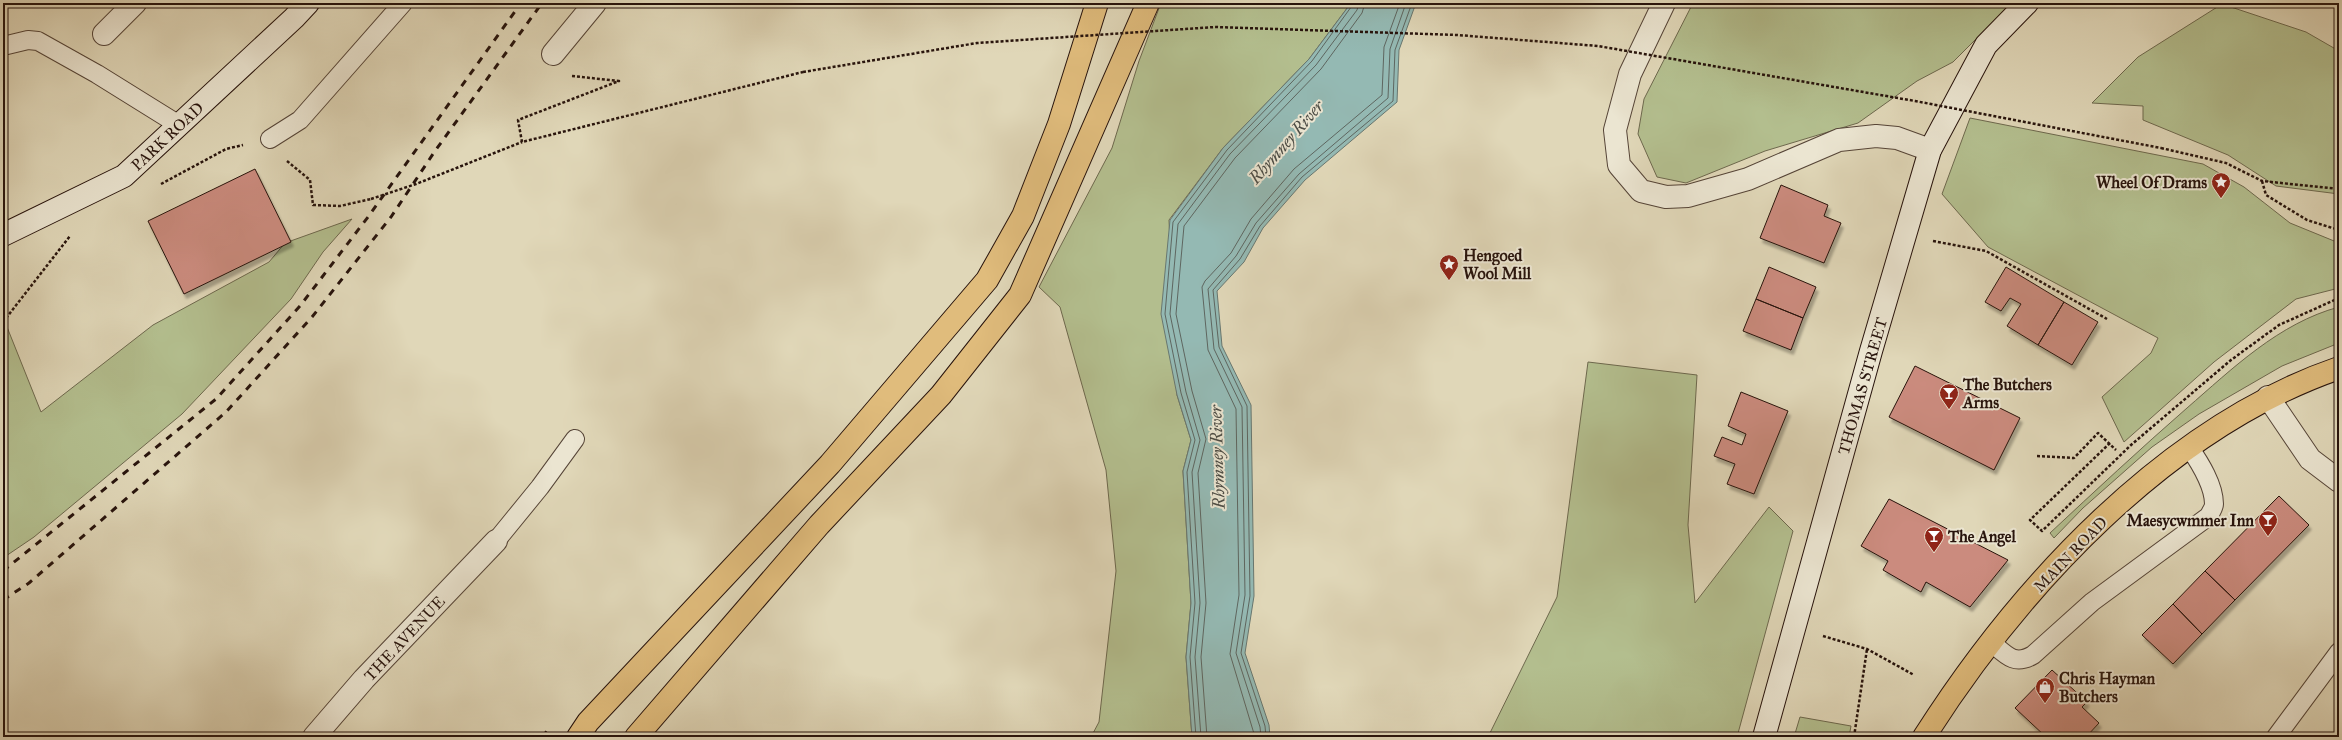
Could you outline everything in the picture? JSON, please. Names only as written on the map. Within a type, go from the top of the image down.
[{"type":"main road","points":[[578,737],[588,722],[830,464],[987,280],[1022,216],[1059,124],[1097,3]]},
{"type":"main road","points":[[636,737],[819,524],[941,395],[1020,295],[1148,3]]},
{"type":"main road","name":"MAIN ROAD","points":[[1924,737],[1952,694],[1991,642],[2055,566],[2138,486],[2189,447],[2268,397],[2339,368]]},
{"type":"street","points":[[104,34],[135,3]]},
{"type":"street","name":"PARK ROAD","points":[[3,234],[124,176],[294,18],[308,3]]},
{"type":"street","points":[[553,54],[595,3]]},
{"type":"street","points":[[1664,3],[1630,74],[1615,130],[1619,165],[1641,191],[1666,197],[1688,196],[1748,179],[1839,140],[1876,136],[1897,138],[1930,150]]},
{"type":"street","name":"THOMAS STREET","points":[[1764,737],[1864,374],[1930,150],[1986,45],[2027,3]]},
{"type":"street","points":[[2268,397],[2310,459],[2339,481]]},
{"type":"street","name":"THE AVENUE","points":[[314,737],[364,679],[496,541]]},
{"type":"lane","points":[[270,139],[300,120],[403,3]]},
{"type":"lane","points":[[3,46],[28,40],[38,41],[179,125]]},
{"type":"lane","points":[[496,541],[540,487],[575,439]]},
{"type":"lane","points":[[1991,642],[2010,659],[2024,660],[2034,654],[2092,602],[2209,516],[2214,506],[2210,490],[2200,463],[2189,447]]},
{"type":"lane","points":[[2276,737],[2339,652]]},
{"type":"path","points":[[156,187],[226,149],[270,139],[291,166],[310,180],[313,205],[340,206],[371,199],[416,184],[522,142],[803,72],[977,43],[1208,28],[1457,35],[1598,46],[1915,101],[2161,148],[2226,163],[2262,181],[2339,189]]},
{"type":"path","points":[[522,142],[518,120],[619,81],[551,74],[553,54]]},
{"type":"path","points":[[2262,181],[2266,195],[2307,220],[2339,230]]},
{"type":"path","points":[[3,322],[74,231]]},
{"type":"path","points":[[1905,236],[1986,251],[2108,320]]},
{"type":"path","points":[[2110,443],[2030,520],[2042,532],[2131,445],[2231,360],[2279,325],[2339,298]]},
{"type":"path","points":[[2037,456],[2074,458],[2098,433],[2116,450]]},
{"type":"path","points":[[1818,634],[1867,649],[1914,675]]},
{"type":"path","points":[[1854,737],[1867,649]]},
{"type":"green space","points":[[1161,3],[1351,3],[1309,59],[1223,148],[1169,220],[1177,395],[1191,440],[1183,471],[1191,603],[1186,657],[1192,737],[1091,737],[1099,722],[1116,571],[1106,470],[1060,307],[1039,287],[1112,148],[1139,61]]},
{"type":"green space","points":[[1693,3],[2012,3],[1953,62],[1917,81],[1858,123],[1765,151],[1686,183],[1657,177],[1638,134],[1644,99]]},
{"type":"green space","points":[[2222,4],[2306,32],[2339,51],[2339,194],[2276,186],[2228,155],[2143,120],[2143,106],[2092,103],[2138,57]]},
{"type":"green space","points":[[1970,118],[2203,164],[2244,187],[2290,223],[2339,243],[2339,288],[2296,299],[2214,362],[2124,442],[2102,397],[2151,353],[2158,338],[1988,247],[1942,194]]},
{"type":"green space","points":[[352,219],[323,252],[291,299],[182,414],[34,537],[3,558],[3,317],[41,412],[153,325],[269,262],[285,243]]},
{"type":"green space","points":[[2339,307],[2339,343],[2282,366],[2199,414],[2152,447],[2083,508],[2054,538],[2050,533],[2152,439],[2239,363],[2276,336],[2296,324],[2317,314]]},
{"type":"green space","points":[[1588,362],[1697,375],[1688,525],[1695,603],[1769,507],[1793,531],[1737,737],[1488,737],[1557,597]]},
{"type":"green space","points":[[1800,717],[1851,726],[1849,737],[1794,737]]},
{"type":"water","name":"Rhymney River","points":[[1351,3],[1416,3],[1399,50],[1397,102],[1305,180],[1263,228],[1244,262],[1217,291],[1222,346],[1251,405],[1254,596],[1245,653],[1269,725],[1270,737],[1192,737],[1186,657],[1191,603],[1183,471],[1191,440],[1177,395],[1161,314],[1170,220],[1223,148],[1309,59]]},
{"type":"building","points":[[255,169],[291,242],[184,294],[148,221]]},
{"type":"building","points":[[1781,185],[1828,205],[1824,216],[1841,223],[1824,263],[1760,238]]},
{"type":"building","points":[[1769,267],[1816,287],[1803,318],[1756,299]]},
{"type":"building","points":[[2006,267],[2064,302],[2038,345],[2007,326],[2021,304],[2010,298],[2001,311],[1985,302]]},
{"type":"building","points":[[1756,299],[1803,318],[1791,350],[1743,331]]},
{"type":"building","points":[[2064,302],[2098,322],[2072,365],[2038,345]]},
{"type":"building","points":[[1915,366],[2020,418],[1994,470],[1889,417]]},
{"type":"building","points":[[1741,392],[1788,411],[1754,494],[1727,484],[1735,464],[1714,456],[1722,437],[1742,445],[1746,434],[1728,426]]},
{"type":"building","name":"Maesycwmmer Inn","points":[[2279,496],[2309,525],[2235,600],[2205,571]]},
{"type":"building","name":"The Angel","points":[[1889,499],[2008,560],[1970,607],[1926,582],[1921,592],[1883,570],[1888,561],[1861,546]]},
{"type":"building","points":[[2205,571],[2235,600],[2202,634],[2173,604]]},
{"type":"building","points":[[2173,604],[2202,634],[2173,664],[2142,635]]},
{"type":"building","points":[[2052,670],[2087,702],[2082,707],[2099,723],[2086,737],[2046,737],[2015,708]]},
{"type":"railway","points":[[3,571],[216,399],[300,306],[368,217],[521,3]]},
{"type":"railway","points":[[3,600],[29,583],[226,412],[312,317],[391,217],[435,151],[542,3]]},
{"type":"place","name":"Wheel Of Drams","points":[[2221,199]]},
{"type":"place","name":"Hengoed Wool Mill","points":[[1449,281]]},
{"type":"place","name":"The Butchers Arms","points":[[1949,410]]},
{"type":"place","name":"Maesycwmmer Inn","points":[[2268,537]]},
{"type":"place","name":"The Angel","points":[[1934,553]]},
{"type":"place","name":"Chris Hayman Butchers","points":[[2045,704]]}]
